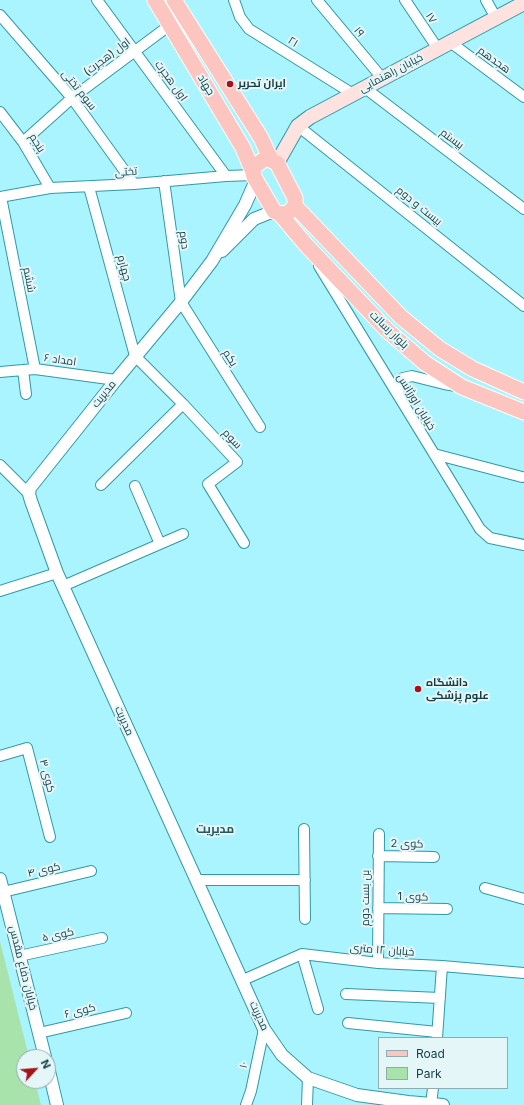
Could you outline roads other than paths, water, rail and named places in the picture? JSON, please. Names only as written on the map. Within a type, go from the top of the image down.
[{"type":"main road","name":"جهاد","points":[[155,0],[243,148],[254,176],[277,213]]},
{"type":"main road","name":"جهاد","points":[[174,0],[261,138],[295,198],[296,206]]},
{"type":"main road","name":"خیابان راهنمایی","points":[[274,161],[298,126],[310,117],[496,18],[521,8]]},
{"type":"main road","points":[[243,148],[250,150],[256,148],[259,146],[261,138]]},
{"type":"main road","points":[[254,176],[256,165],[268,159],[274,161]]},
{"type":"main road","points":[[277,213],[288,213],[296,206]]},
{"type":"main road","name":"بلوار رسالت","points":[[296,206],[401,317],[440,349],[473,369],[524,392]]},
{"type":"main road","name":"بلوار رسالت","points":[[277,213],[306,246],[388,331],[425,363],[462,387],[524,412]]},
{"type":"street","name":"اول هجرت","points":[[97,0],[226,176]]},
{"type":"street","name":"۲۱","points":[[234,0],[240,17],[249,29],[359,91]]},
{"type":"street","name":"۱۹","points":[[317,0],[382,78]]},
{"type":"street","name":"۱۷","points":[[404,0],[444,46]]},
{"type":"street","points":[[486,0],[496,18]]},
{"type":"street","name":"سوم تختی","points":[[0,15],[72,98],[134,184]]},
{"type":"street","name":"اول (هجرت)","points":[[23,142],[72,98],[170,25]]},
{"type":"street","name":"هجدهم","points":[[444,46],[524,97]]},
{"type":"street","name":"بیستم","points":[[359,91],[524,209]]},
{"type":"street","name":"پنجم","points":[[1,117],[23,142],[50,188]]},
{"type":"street","name":"بیست و دوم","points":[[298,126],[524,306]]},
{"type":"street","name":"تختی","points":[[0,197],[50,188],[134,184],[226,176],[254,176]]},
{"type":"street","name":"مدیریت","points":[[254,176],[245,204],[212,261],[181,302],[116,380],[30,488],[29,494],[57,573],[264,1029],[282,1056],[308,1078],[357,1095],[408,1104],[437,1105]]},
{"type":"street","name":"دوم","points":[[164,181],[181,302]]},
{"type":"street","name":"چهارم","points":[[89,187],[136,356]]},
{"type":"street","name":"ششم","points":[[0,197],[35,369]]},
{"type":"street","name":"مدیریت","points":[[212,261],[254,219],[277,213]]},
{"type":"street","name":"خیابان اورژانس","points":[[306,246],[348,312],[480,529],[490,538],[524,545]]},
{"type":"street","name":"یکم","points":[[181,302],[260,427]]},
{"type":"street","name":"سوم","points":[[136,356],[237,462],[208,484],[244,543]]},
{"type":"street","name":"امداد ۶","points":[[0,372],[35,369],[116,380]]},
{"type":"street","points":[[23,370],[26,394]]},
{"type":"street","points":[[400,398],[396,385],[402,378],[412,376],[462,387]]},
{"type":"street","points":[[101,485],[183,404]]},
{"type":"street","points":[[434,454],[522,477]]},
{"type":"street","points":[[0,465],[29,494]]},
{"type":"street","points":[[135,486],[160,544]]},
{"type":"street","points":[[63,586],[183,534]]},
{"type":"street","points":[[0,591],[57,573]]},
{"type":"street","name":"کوی ۳","points":[[0,756],[27,748],[50,837]]},
{"type":"street","points":[[304,829],[305,919]]},
{"type":"street","name":"بن بست دوم","points":[[378,963],[379,834]]},
{"type":"street","name":"کوی 2","points":[[378,856],[434,857]]},
{"type":"street","name":"کوی ۴","points":[[3,892],[91,871]]},
{"type":"street","name":"خیابان دفاع مقدس","points":[[0,879],[44,1049]]},
{"type":"street","points":[[196,880],[305,880]]},
{"type":"street","points":[[485,888],[524,900]]},
{"type":"street","name":"کوی 1","points":[[378,908],[447,909]]},
{"type":"street","name":"کوی ۵","points":[[19,956],[102,938]]},
{"type":"street","points":[[243,980],[302,954],[318,1009]]},
{"type":"street","name":"خیابان ۱۲ متری","points":[[302,954],[378,963],[442,966],[524,973]]},
{"type":"street","points":[[348,1023],[437,1035],[442,966]]},
{"type":"street","points":[[346,994],[440,998]]},
{"type":"street","name":"کوی ۶","points":[[40,1033],[126,1013]]},
{"type":"street","name":"۱۰","points":[[246,1105],[251,1091],[264,1029]]},
{"type":"street","points":[[307,1105],[308,1078]]},
{"type":"street","points":[[53,1089],[57,1105]]},
{"type":"street","points":[[433,1089],[437,1105]]},
{"type":"place","name":"ایران تحریر","points":[[230,84]]},
{"type":"place","name":"دانشگاه علوم پزشکی","points":[[418,689]]},
{"type":"district","name":"مدیریت","points":[[215,829]]}]
